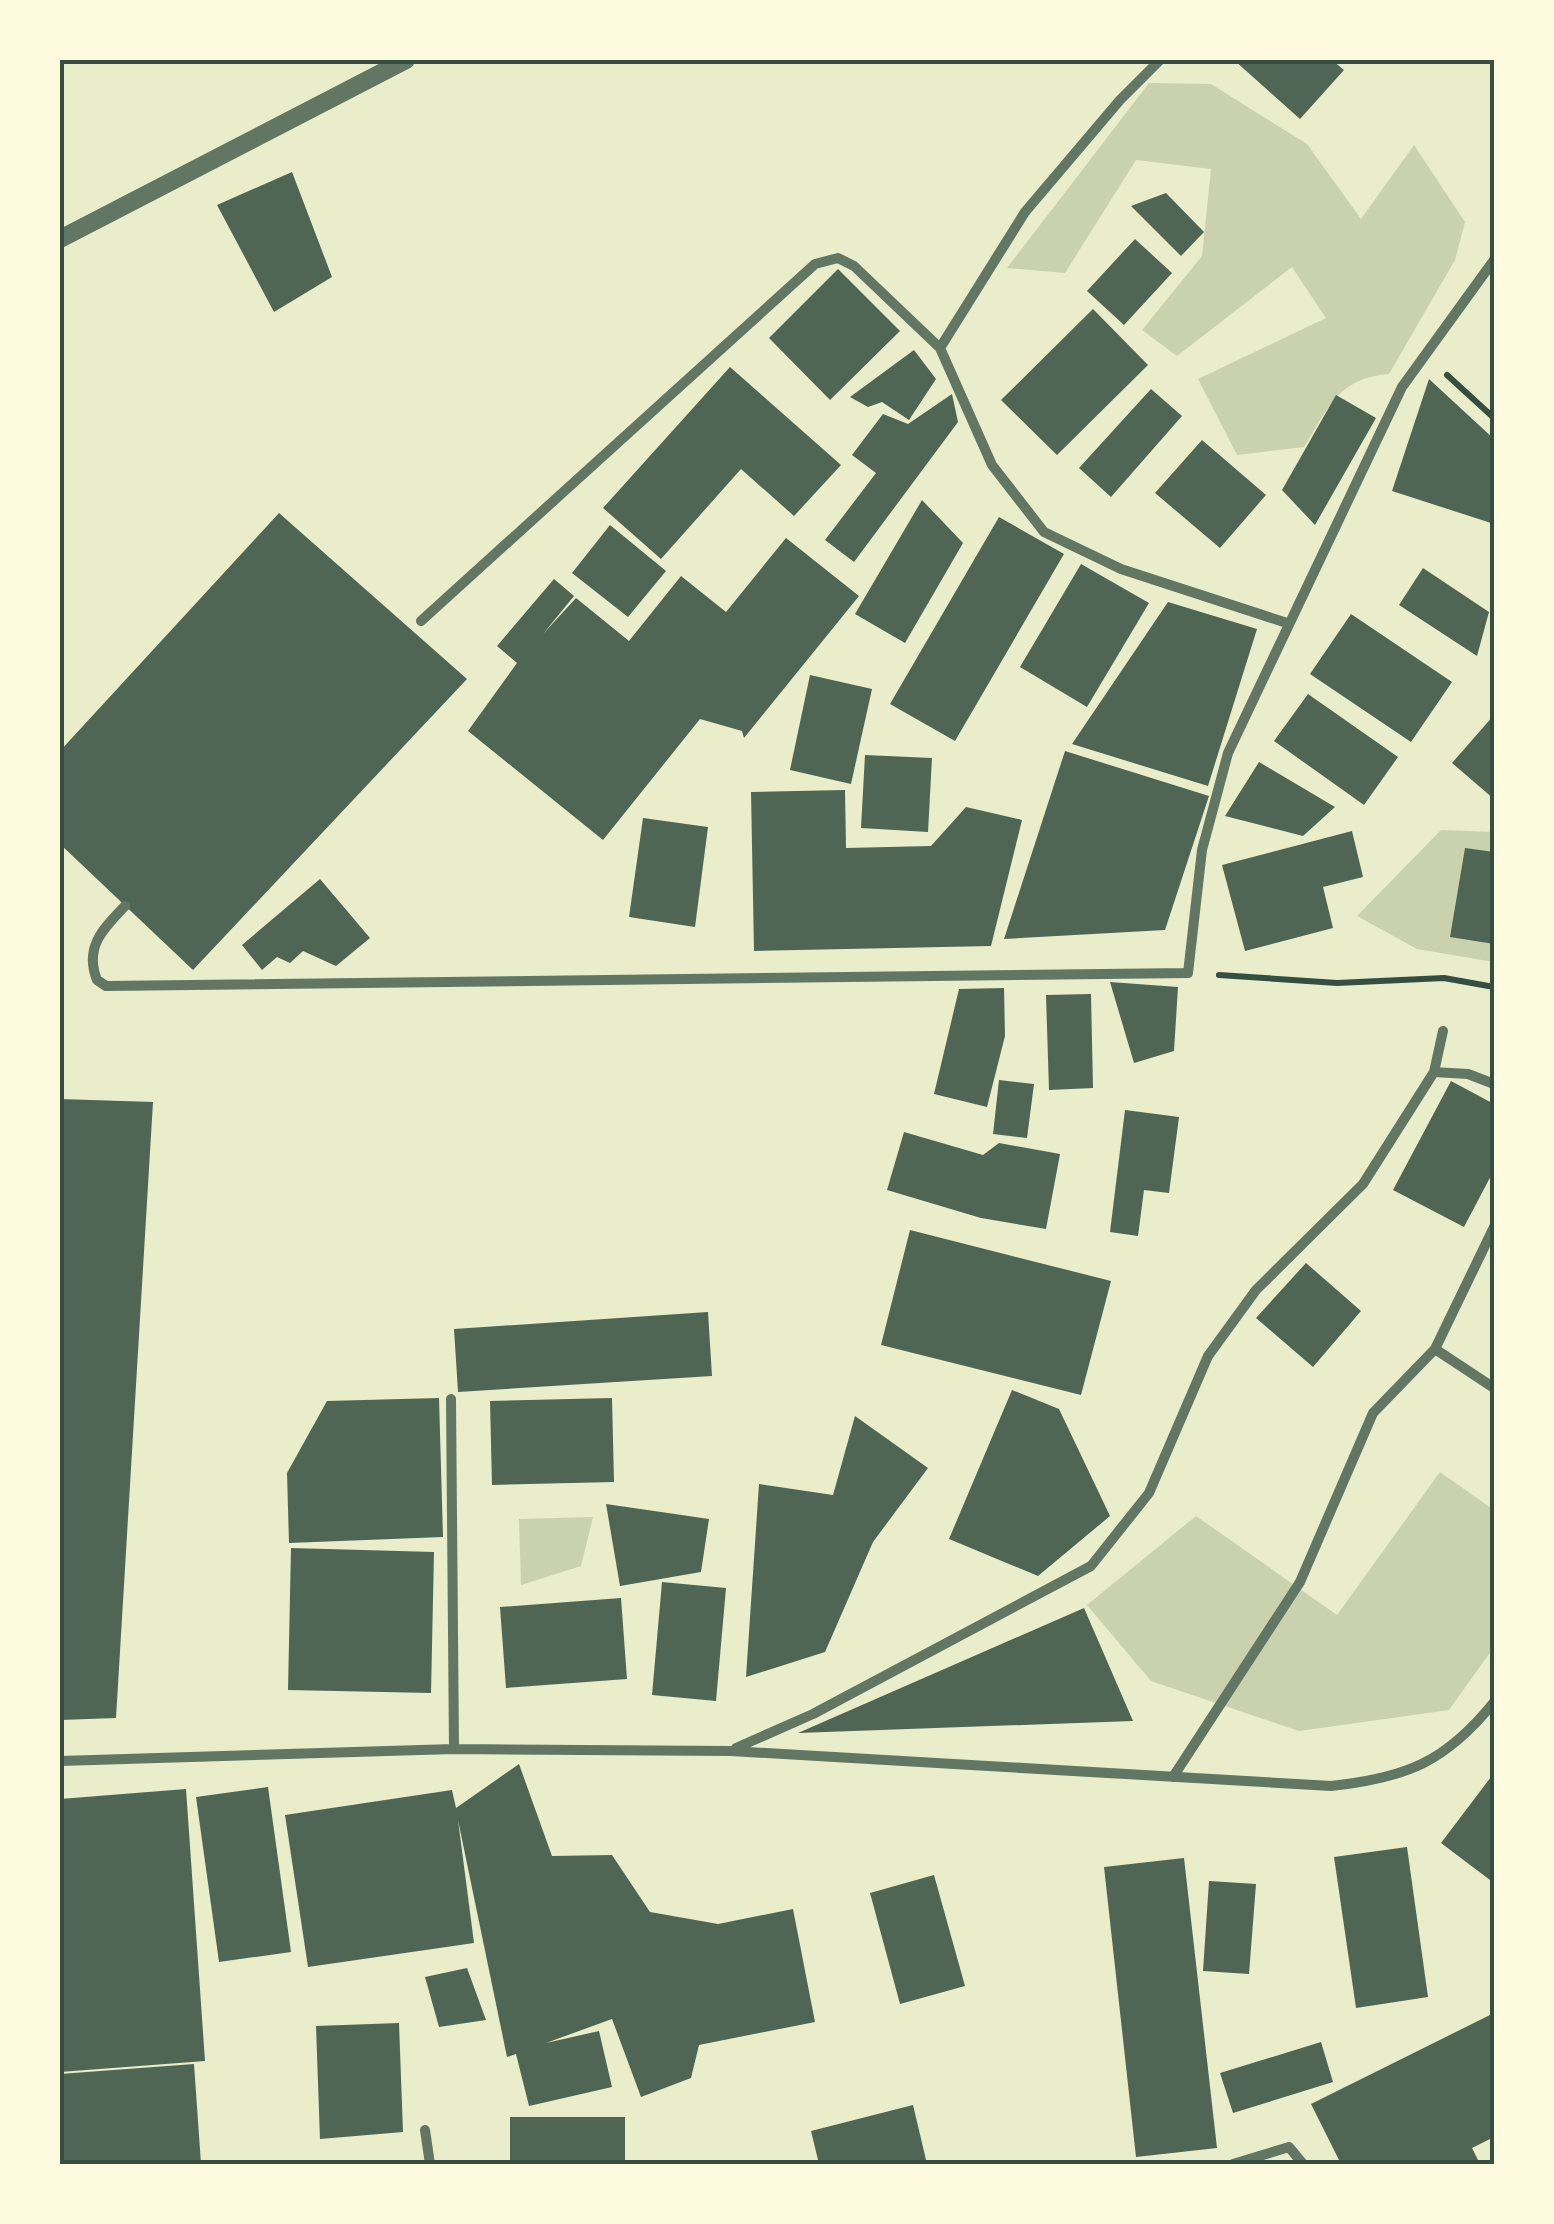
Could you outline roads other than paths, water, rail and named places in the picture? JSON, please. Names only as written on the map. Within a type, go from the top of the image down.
[{"type":"street","points":[[60,239],[406,60]]},
{"type":"street","points":[[940,348],[1026,212],[1120,100],[1160,60]]},
{"type":"street","points":[[421,621],[816,264],[838,258],[854,266],[940,348],[992,465],[1044,532],[1121,568],[1287,623]]},
{"type":"street","points":[[125,906],[100,932],[92,954],[97,980],[106,986],[328,987],[1188,973],[1202,850],[1228,753],[1287,623],[1420,356],[1494,260]]},
{"type":"street","points":[[731,1750],[813,1714],[1090,1566],[1148,1493],[1208,1356],[1256,1290],[1362,1184],[1434,1072],[1443,1031]]},
{"type":"street","points":[[1434,1072],[1468,1074],[1494,1084]]},
{"type":"street","points":[[1174,1777],[1300,1582],[1373,1413],[1435,1348],[1494,1227]]},
{"type":"street","points":[[1435,1348],[1494,1388]]},
{"type":"street","points":[[451,1400],[454,1749]]},
{"type":"street","points":[[60,1761],[454,1749],[731,1750],[1331,1786],[1382,1780],[1435,1761],[1473,1728],[1494,1702]]},
{"type":"street","points":[[425,2130],[430,2164]]},
{"type":"street","points":[[1233,2164],[1289,2147],[1303,2164]]}]
